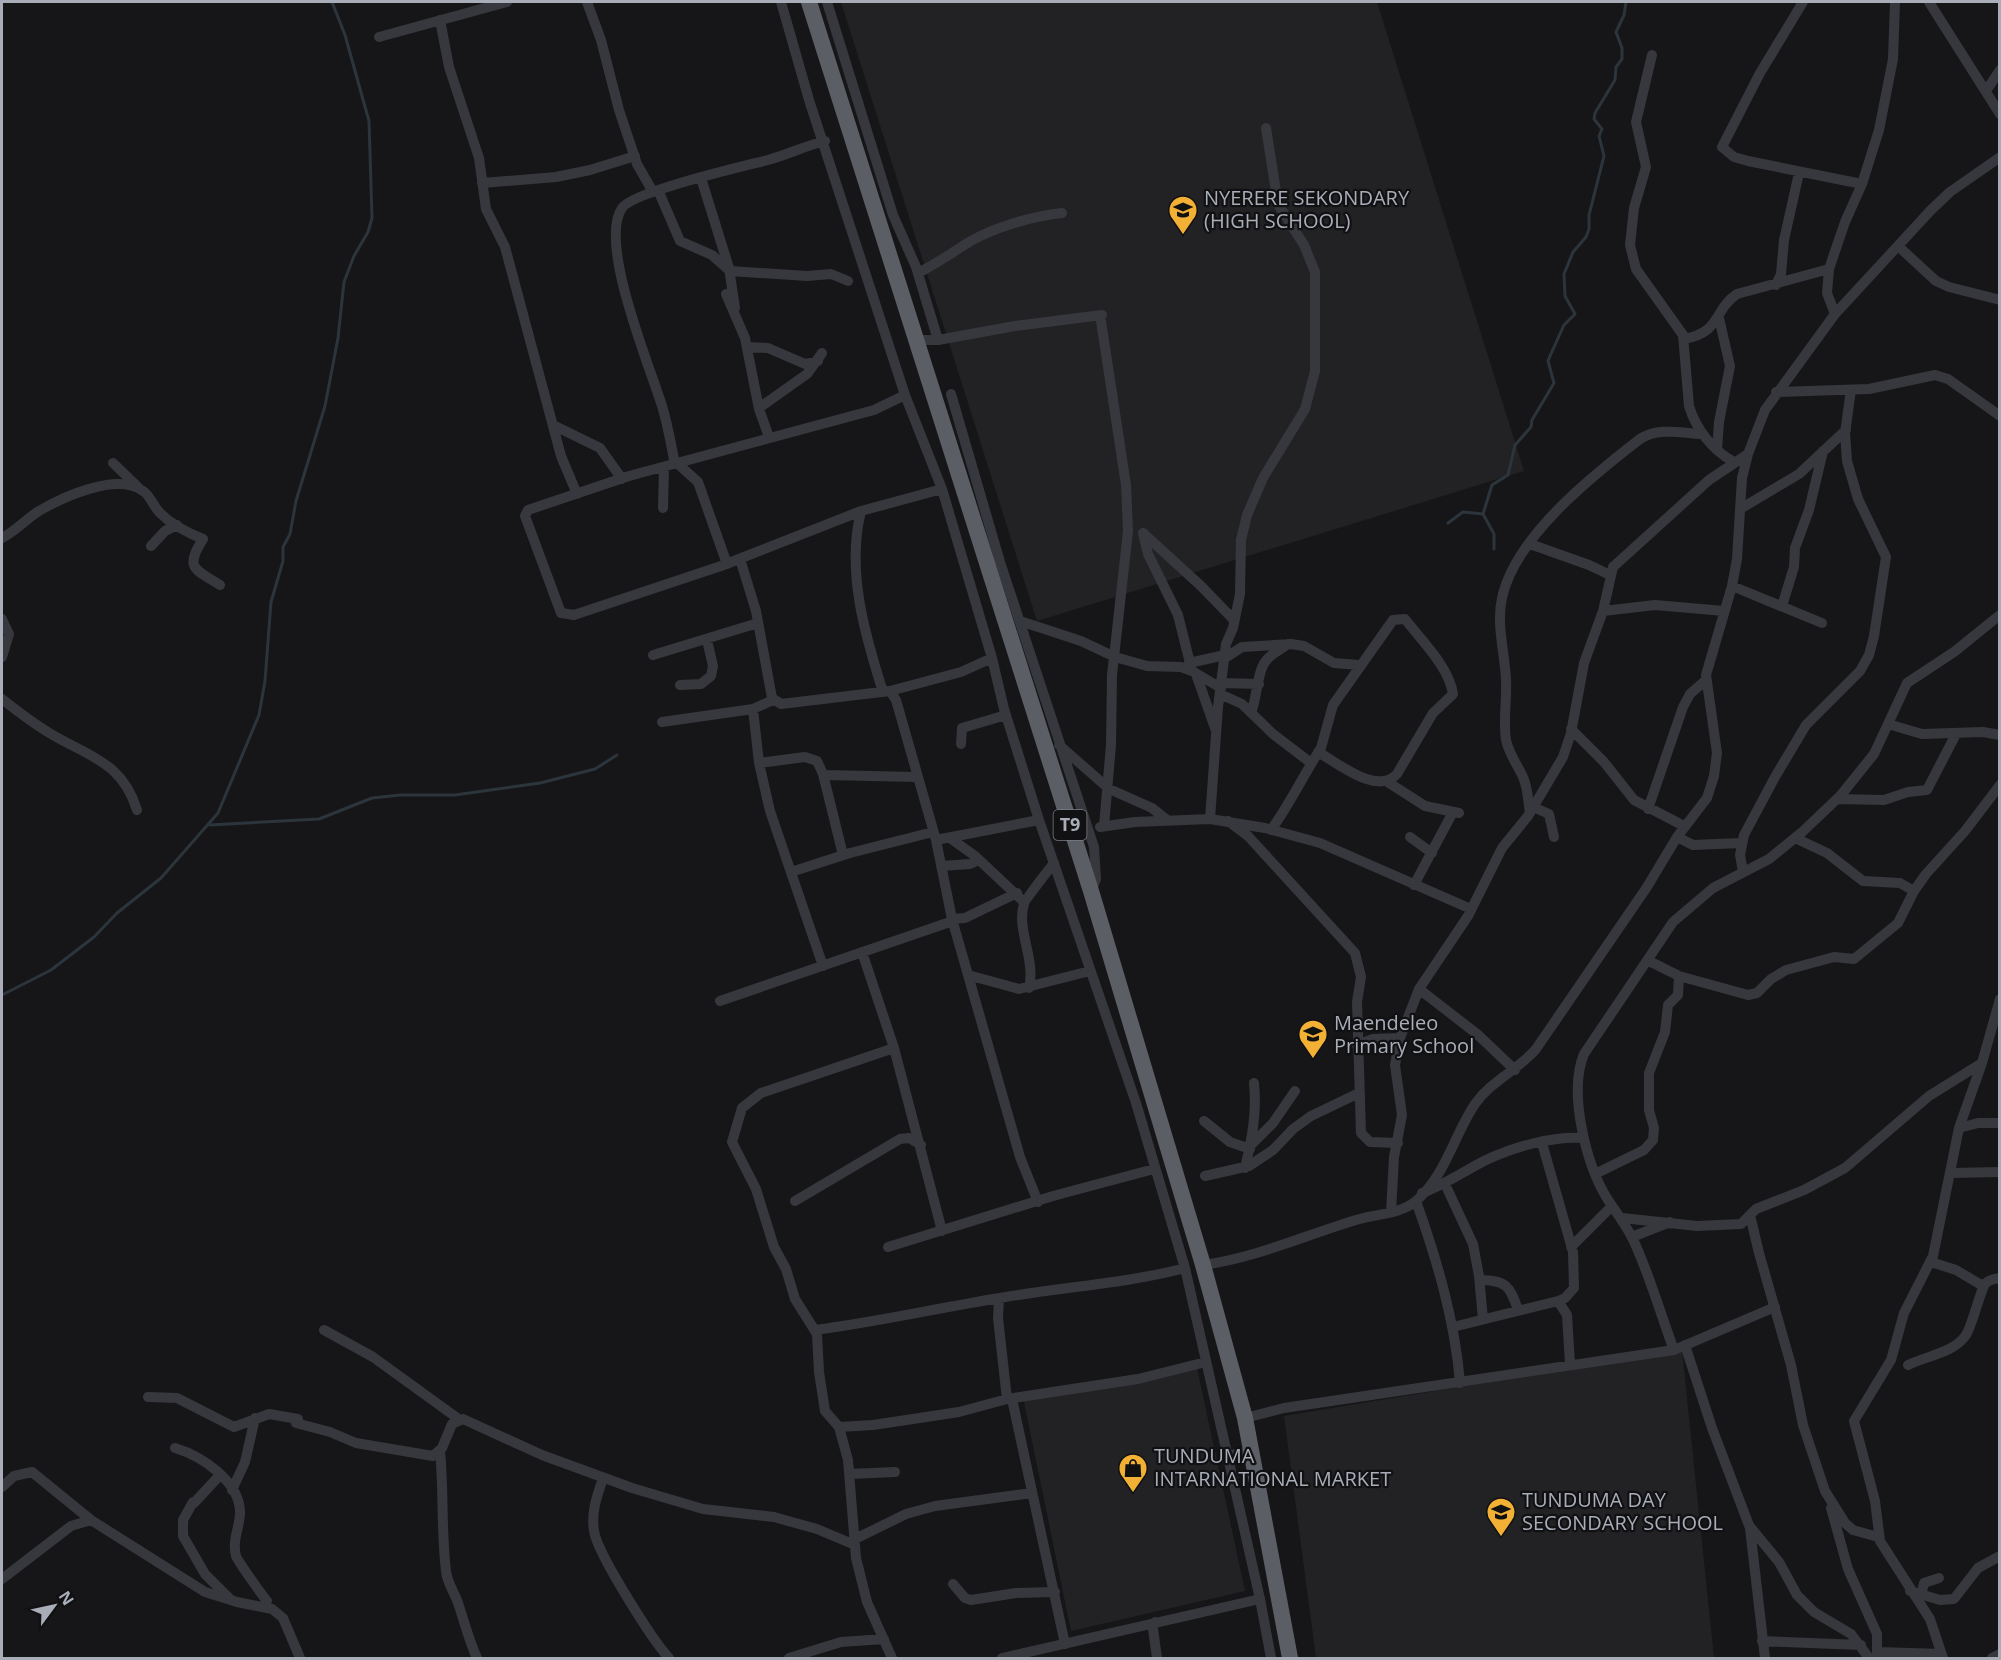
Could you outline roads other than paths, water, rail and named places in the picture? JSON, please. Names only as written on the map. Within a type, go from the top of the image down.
[{"type":"highway","name":"T9","points":[[809,2],[918,340],[1166,1136],[1245,1418],[1290,1659]]},
{"type":"street","points":[[380,37],[507,2]]},
{"type":"street","points":[[586,2],[601,40],[619,110],[642,176],[655,191],[680,242],[707,252],[730,272],[807,276],[831,274],[848,281]]},
{"type":"street","points":[[781,2],[809,100],[825,141],[905,395],[942,489],[992,658],[1006,715],[1136,1103],[1185,1268],[1260,1599],[1271,1659]]},
{"type":"street","points":[[827,2],[893,215],[918,273],[938,340]]},
{"type":"street","points":[[1803,2],[1760,73],[1722,147],[1734,157],[1799,173],[1862,184]]},
{"type":"street","points":[[1835,314],[1827,293],[1829,269],[1845,222],[1862,184],[1879,130],[1893,59],[1895,2]]},
{"type":"street","points":[[1929,2],[2000,114]]},
{"type":"street","points":[[440,20],[449,68],[479,158],[486,209],[505,247],[522,317],[555,426],[566,473],[577,494]]},
{"type":"street","points":[[1652,55],[1636,122],[1646,167],[1634,208],[1630,245],[1636,269],[1680,329],[1684,339],[1689,406],[1702,434],[1717,450],[1734,462]]},
{"type":"street","points":[[1986,91],[2000,70]]},
{"type":"street","points":[[1210,819],[1216,731],[1225,657],[1240,594],[1240,540],[1247,515],[1263,478],[1305,409],[1315,371],[1313,309],[1315,272],[1304,245],[1278,204],[1266,128]]},
{"type":"street","points":[[727,564],[698,482],[677,464],[663,409],[625,292],[617,248],[621,209],[629,201],[655,191],[825,141]]},
{"type":"street","points":[[482,183],[556,177],[590,170],[635,156]]},
{"type":"street","points":[[1419,1197],[1445,1164],[1474,1105],[1536,1049],[1647,887],[1684,826],[1703,806],[1714,776],[1718,753],[1706,680],[1732,586],[1748,454],[1765,410],[1835,314],[1898,246],[1950,192],[2000,158]]},
{"type":"street","points":[[1776,285],[1799,173]]},
{"type":"street","points":[[701,178],[730,272],[735,312]]},
{"type":"street","points":[[918,273],[949,258],[970,242],[1046,215],[1062,213]]},
{"type":"street","points":[[1898,246],[1936,281],[1949,287],[2000,300]]},
{"type":"street","points":[[1684,339],[1701,334],[1719,318],[1726,304],[1737,294],[1829,269]]},
{"type":"street","points":[[726,294],[747,347],[759,408],[769,437]]},
{"type":"street","points":[[918,340],[938,340],[1015,326],[1101,318],[1126,485],[1128,524],[1115,657],[1104,826]]},
{"type":"street","points":[[1717,450],[1719,422],[1730,366],[1719,318]]},
{"type":"street","points":[[747,347],[768,348],[805,364],[821,357],[807,374],[759,408]]},
{"type":"street","points":[[1776,392],[1851,390],[1891,386],[1935,375],[1948,379],[2000,416]]},
{"type":"street","points":[[1743,872],[1741,843],[1799,734],[1860,671],[1869,655],[1874,636],[1886,557],[1858,500],[1847,460],[1846,430],[1851,390]]},
{"type":"street","points":[[951,394],[1020,621],[1089,832],[1096,866],[1096,879],[1090,891]]},
{"type":"street","points":[[905,395],[874,410],[622,479],[528,510],[525,516],[562,615],[573,615],[727,564],[861,511],[942,489]]},
{"type":"street","points":[[555,426],[600,448],[622,479]]},
{"type":"street","points":[[1740,509],[1799,474],[1846,430]]},
{"type":"street","points":[[1532,810],[1525,783],[1506,740],[1506,679],[1500,617],[1502,598],[1509,580],[1530,544],[1553,513],[1640,439],[1648,433],[1660,432],[1702,434]]},
{"type":"street","points":[[1782,606],[1794,567],[1795,548],[1809,510],[1823,451]]},
{"type":"street","points":[[1391,1212],[1392,1178],[1402,1115],[1395,1057],[1400,1038],[1419,989],[1471,909],[1502,848],[1532,810],[1563,757],[1584,663],[1602,611],[1610,575],[1620,558],[1709,480],[1748,454]]},
{"type":"street","points":[[113,463],[142,490],[159,512],[203,539],[193,554],[192,562],[202,576],[220,585]]},
{"type":"street","points":[[663,508],[664,467]]},
{"type":"street","points":[[2,538],[39,511],[94,487],[113,483],[142,490]]},
{"type":"street","points":[[861,511],[854,537],[861,614],[887,692],[896,700],[934,836],[968,975],[1020,1156],[1038,1202]]},
{"type":"street","points":[[1128,524],[1143,533],[1233,619]]},
{"type":"street","points":[[151,546],[165,531],[177,525]]},
{"type":"street","points":[[1143,533],[1148,554],[1178,615],[1192,669],[1216,731]]},
{"type":"street","points":[[1530,544],[1610,575]]},
{"type":"street","points":[[740,559],[758,623],[773,700]]},
{"type":"street","points":[[1732,586],[1822,622]]},
{"type":"street","points":[[1602,611],[1656,605],[1724,611]]},
{"type":"street","points":[[1674,1350],[1632,1238],[1622,1218],[1612,1206],[1583,1138],[1578,1094],[1580,1064],[1584,1054],[1649,962],[1669,928],[1684,910],[1713,888],[1769,859],[1837,799],[1874,754],[1907,683],[1954,652],[2000,615]]},
{"type":"street","points":[[1271,830],[1318,752],[1325,736],[1333,705],[1359,665],[1393,620],[1401,618],[1405,619],[1427,647],[1451,684],[1453,694],[1433,713],[1397,774],[1386,781]]},
{"type":"street","points":[[2,619],[9,634],[2,657]]},
{"type":"street","points":[[1020,621],[1081,641],[1115,657],[1147,666],[1192,669],[1221,688],[1311,763]]},
{"type":"street","points":[[653,655],[758,623]]},
{"type":"street","points":[[680,685],[700,684],[711,676],[713,666],[707,640]]},
{"type":"street","points":[[1192,669],[1247,646],[1288,644],[1298,644],[1334,663],[1359,665]]},
{"type":"street","points":[[1251,713],[1262,667],[1269,657],[1288,644]]},
{"type":"street","points":[[1247,646],[1262,667]]},
{"type":"street","points":[[773,700],[781,704],[887,692],[961,672],[992,658]]},
{"type":"street","points":[[1648,809],[1683,706],[1690,694],[1706,680]]},
{"type":"street","points":[[1221,688],[1259,684]]},
{"type":"street","points":[[2,699],[51,734],[79,747],[113,769],[129,788],[137,810]]},
{"type":"street","points":[[662,722],[753,709],[773,700]]},
{"type":"street","points":[[753,709],[759,763],[770,811],[790,872],[806,909],[823,966]]},
{"type":"street","points":[[961,744],[962,728],[1006,715]]},
{"type":"street","points":[[1888,724],[1922,734],[1983,732],[2000,735]]},
{"type":"street","points":[[1571,729],[1604,762],[1630,796],[1648,809],[1684,826]]},
{"type":"street","points":[[1837,799],[1884,801],[1908,792],[1928,790],[1956,734]]},
{"type":"street","points":[[1059,744],[1107,788],[1152,808],[1167,820]]},
{"type":"street","points":[[1318,752],[1361,776],[1386,781],[1425,806],[1456,812],[1414,885]]},
{"type":"street","points":[[759,763],[812,758],[820,765],[843,855]]},
{"type":"street","points":[[824,775],[917,777]]},
{"type":"street","points":[[1649,962],[1679,976],[1753,994],[1786,970],[1834,957],[1854,959],[1899,922],[1914,891],[2000,785]]},
{"type":"street","points":[[1532,810],[1549,814],[1554,837]]},
{"type":"street","points":[[790,872],[843,855],[934,836],[950,838],[1040,820]]},
{"type":"street","points":[[1089,832],[1104,826],[1167,820],[1228,821],[1320,843],[1471,909]]},
{"type":"street","points":[[1228,821],[1248,836],[1354,952],[1360,977],[1357,1002],[1359,1127],[1363,1139],[1370,1142],[1398,1143]]},
{"type":"street","points":[[1410,837],[1432,853]]},
{"type":"street","points":[[1677,837],[1693,844],[1741,843]]},
{"type":"street","points":[[950,838],[979,860],[1020,897],[1031,962],[1029,988]]},
{"type":"street","points":[[1795,838],[1827,853],[1863,881],[1900,883],[1914,891]]},
{"type":"street","points":[[941,866],[970,864],[979,860]]},
{"type":"street","points":[[720,1001],[953,920],[965,918],[1020,897],[1036,890],[1054,863]]},
{"type":"street","points":[[862,952],[894,1048],[942,1231]]},
{"type":"street","points":[[968,975],[1019,989],[1090,970]]},
{"type":"street","points":[[1597,1173],[1644,1150],[1653,1140],[1654,1128],[1649,1110],[1651,1065],[1665,1032],[1668,1005],[1678,995],[1679,976]]},
{"type":"street","points":[[1419,989],[1477,1034],[1515,1070]]},
{"type":"street","points":[[1750,1528],[1779,1562],[1797,1594],[1814,1612],[1851,1634],[1875,1656],[1942,1656],[1930,1620],[1878,1537],[1875,1501],[1854,1421],[1891,1360],[1904,1313],[1931,1262],[1959,1128],[1982,1063],[2000,999]]},
{"type":"street","points":[[1358,1045],[1373,1039],[1400,1038]]},
{"type":"street","points":[[892,1659],[867,1602],[855,1542],[850,1474],[839,1427],[825,1411],[823,1404],[815,1330],[795,1299],[786,1269],[774,1247],[756,1189],[732,1142],[742,1108],[761,1093],[894,1048]]},
{"type":"street","points":[[1622,1218],[1697,1226],[1741,1224],[1756,1209],[1804,1190],[1845,1168],[1862,1156],[1929,1096],[1982,1063]]},
{"type":"street","points":[[1245,1168],[1257,1108],[1254,1083]]},
{"type":"street","points":[[1250,1147],[1274,1123],[1295,1091]]},
{"type":"street","points":[[1205,1176],[1245,1168],[1273,1150],[1293,1129],[1311,1116],[1359,1093]]},
{"type":"street","points":[[1136,1103],[1154,1098]]},
{"type":"street","points":[[1204,1121],[1230,1142],[1250,1147]]},
{"type":"street","points":[[1959,1128],[1978,1123],[2000,1123]]},
{"type":"street","points":[[1147,1142],[1166,1136]]},
{"type":"street","points":[[1203,1265],[1233,1261],[1357,1220],[1391,1212],[1487,1160],[1542,1143],[1570,1137],[1583,1138]]},
{"type":"street","points":[[795,1202],[900,1139],[909,1138],[921,1146]]},
{"type":"street","points":[[1453,1327],[1565,1299],[1574,1288],[1571,1247],[1542,1143]]},
{"type":"street","points":[[888,1247],[1154,1169]]},
{"type":"street","points":[[1951,1173],[2000,1172]]},
{"type":"street","points":[[1444,1184],[1473,1244],[1480,1280],[1483,1319]]},
{"type":"street","points":[[1419,1197],[1453,1327],[1460,1383]]},
{"type":"street","points":[[1571,1247],[1612,1206]]},
{"type":"street","points":[[1750,1215],[1775,1306],[1807,1440],[1829,1499],[1838,1541],[1848,1569],[1877,1634],[1875,1656]]},
{"type":"street","points":[[1632,1238],[1670,1222]]},
{"type":"street","points":[[1931,1262],[1956,1269],[1983,1286]]},
{"type":"street","points":[[815,1330],[846,1327],[999,1298],[1148,1278],[1185,1268]]},
{"type":"street","points":[[1908,1365],[1951,1348],[1962,1340],[1978,1309],[1983,1286],[1990,1280],[2000,1278]]},
{"type":"street","points":[[1480,1280],[1500,1282],[1508,1286],[1518,1310]]},
{"type":"street","points":[[999,1298],[998,1318],[1010,1399],[1065,1644]]},
{"type":"street","points":[[1558,1301],[1569,1324],[1570,1364]]},
{"type":"street","points":[[1245,1418],[1284,1408],[1674,1350],[1775,1306]]},
{"type":"street","points":[[324,1330],[373,1357],[460,1420],[471,1422],[542,1455],[603,1478],[703,1509],[774,1517],[855,1542],[906,1514],[935,1506],[1032,1493]]},
{"type":"street","points":[[1685,1345],[1712,1428],[1750,1528],[1765,1659]]},
{"type":"street","points":[[839,1427],[873,1425],[959,1412],[1010,1399],[1138,1379],[1206,1362]]},
{"type":"street","points":[[148,1397],[177,1398],[234,1427],[269,1414],[282,1415],[356,1443],[396,1449],[413,1455],[433,1456],[440,1451],[452,1424],[460,1420]]},
{"type":"street","points":[[232,1490],[245,1462],[255,1418]]},
{"type":"street","points":[[176,1448],[188,1452],[220,1475],[232,1490],[240,1515],[235,1553],[237,1560],[249,1572],[267,1601]]},
{"type":"street","points":[[1227,1456],[1252,1450]]},
{"type":"street","points":[[440,1451],[446,1575],[459,1604],[464,1628],[477,1659]]},
{"type":"street","points":[[2,1487],[14,1476],[32,1472],[91,1520],[205,1592],[231,1601],[278,1612],[289,1629],[300,1659]]},
{"type":"street","points":[[850,1474],[895,1472]]},
{"type":"street","points":[[220,1475],[194,1502],[183,1520],[183,1536],[205,1574],[231,1601]]},
{"type":"street","points":[[603,1478],[592,1511],[594,1535],[645,1628],[669,1659]]},
{"type":"street","points":[[1829,1499],[1845,1523],[1853,1530],[1878,1537]]},
{"type":"street","points":[[2,1579],[71,1526],[78,1522],[91,1520]]},
{"type":"street","points":[[1910,1591],[1940,1600],[1954,1599],[1978,1568],[2000,1556]]},
{"type":"street","points":[[1921,1596],[1923,1584],[1939,1578]]},
{"type":"street","points":[[954,1584],[965,1598],[971,1600],[1016,1593],[1055,1592]]},
{"type":"street","points":[[1002,1659],[1051,1653],[1065,1644],[1260,1599]]},
{"type":"street","points":[[1155,1622],[1157,1659]]},
{"type":"street","points":[[789,1659],[842,1642],[884,1639]]},
{"type":"street","points":[[1762,1641],[1861,1645]]},
{"type":"street","points":[[1992,1659],[2000,1654]]},
{"type":"waterway","points":[[2,995],[51,970],[94,937],[117,913],[161,878],[218,813],[259,715],[265,681],[271,602],[283,561],[283,547],[290,534],[296,501],[325,406],[338,338],[344,282],[354,256],[368,232],[372,218],[369,121],[345,35],[332,2]]},
{"type":"waterway","points":[[1483,514],[1492,485],[1508,475],[1515,445],[1531,427],[1532,420],[1554,383],[1548,361],[1564,325],[1575,314],[1565,296],[1564,274],[1573,252],[1586,237],[1589,229],[1589,215],[1604,156],[1599,136],[1602,129],[1594,119],[1595,113],[1615,80],[1616,67],[1622,59],[1622,48],[1616,32],[1624,15],[1626,2]]},
{"type":"waterway","points":[[1448,523],[1463,512],[1483,514],[1494,534],[1494,549]]},
{"type":"waterway","points":[[210,825],[319,819],[372,798],[400,795],[455,795],[540,783],[595,769],[617,755]]},
{"type":"place","name":"NYERERE SEKONDARY (HIGH SCHOOL)","points":[[1183,236]]},
{"type":"place","name":"Maendeleo Primary School","points":[[1313,1060]]},
{"type":"place","name":"TUNDUMA INTARNATIONAL MARKET","points":[[1133,1494]]},
{"type":"place","name":"TUNDUMA DAY SECONDARY SCHOOL","points":[[1501,1538]]}]
